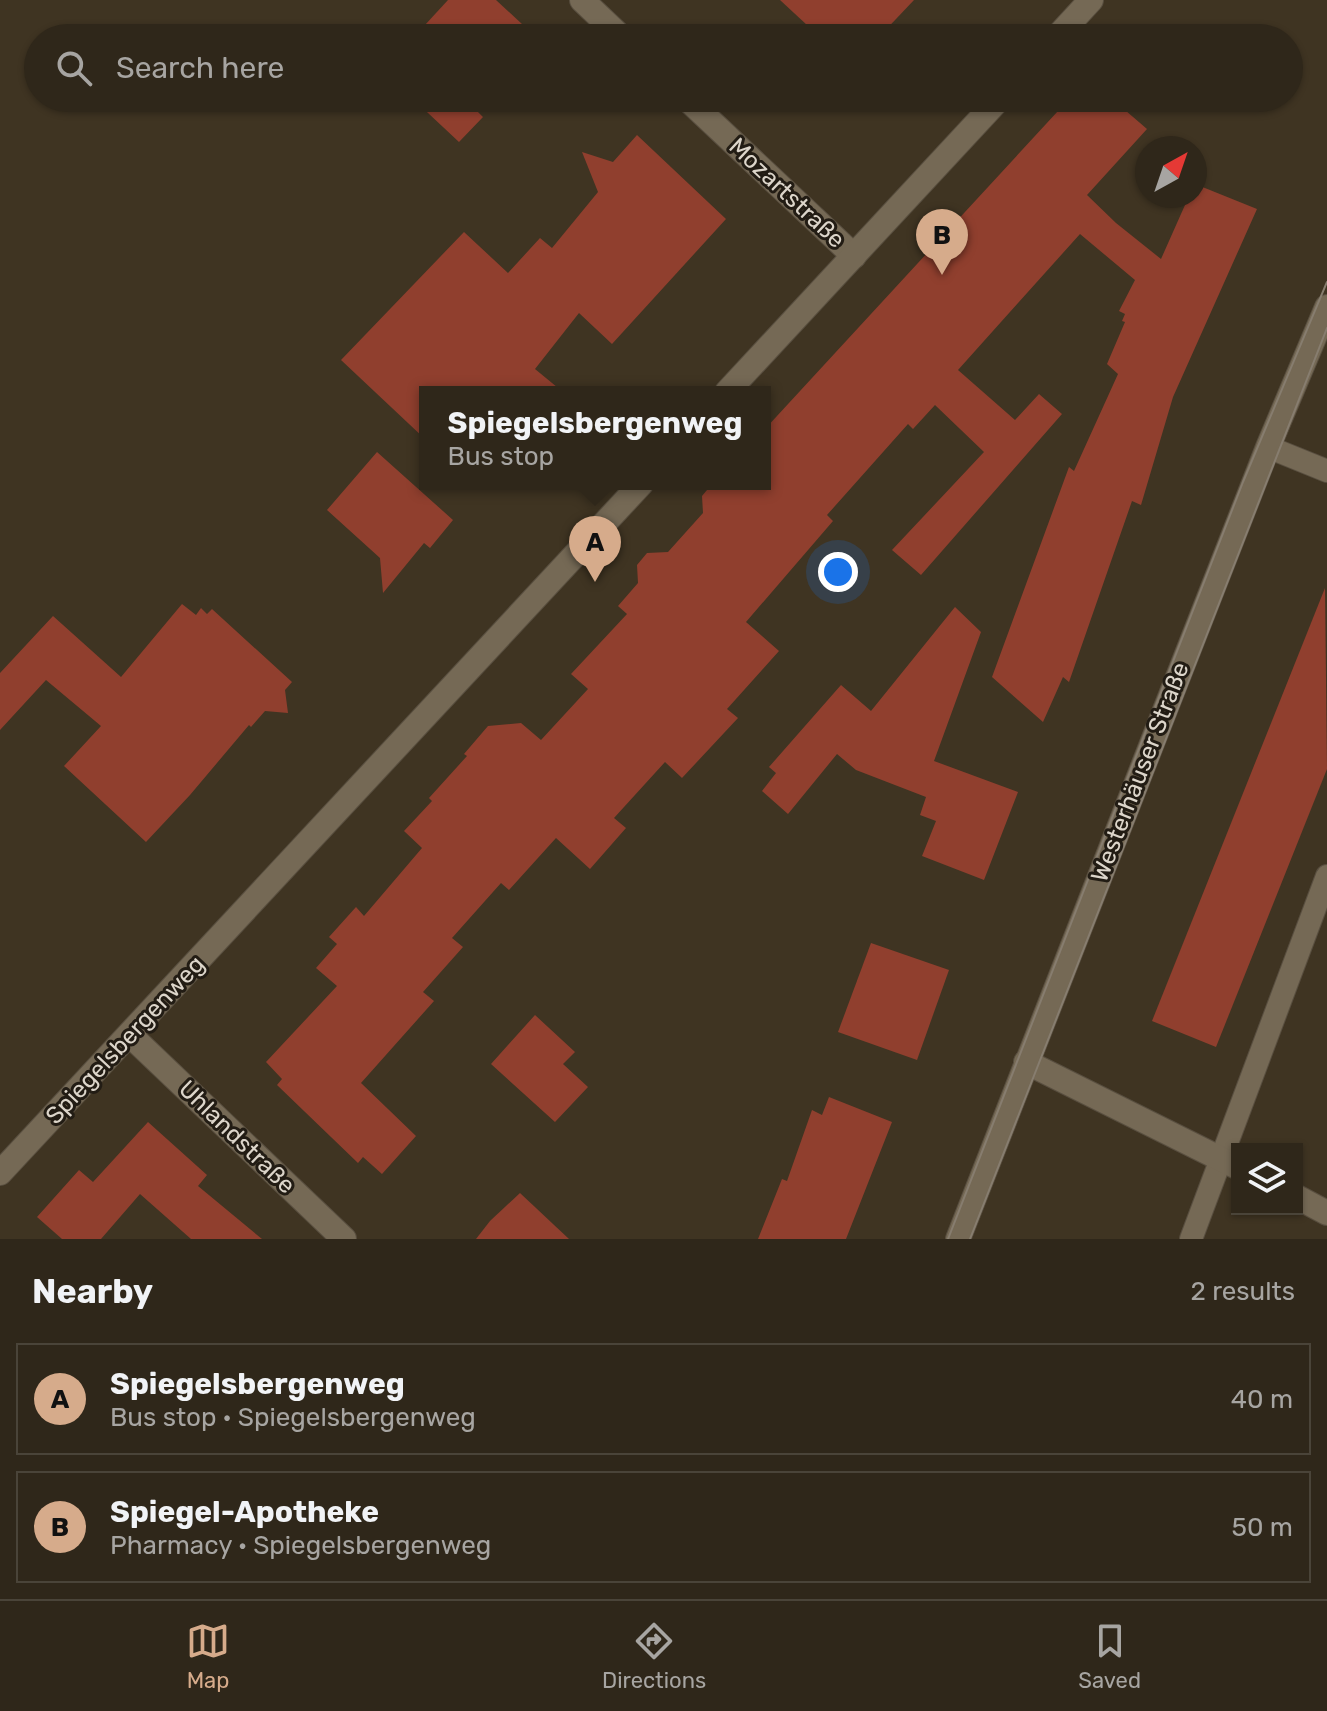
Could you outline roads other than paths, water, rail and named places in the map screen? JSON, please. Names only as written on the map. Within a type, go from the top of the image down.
[{"type":"street","points":[[582,0],[607,24]]},
{"type":"street","points":[[1069,24],[1091,0]]},
{"type":"street","name":"Mozartstraße","points":[[701,112],[854,256]]},
{"type":"street","points":[[733,386],[987,112]]},
{"type":"street","name":"Westerhäuser Straße","points":[[958,1239],[1268,447],[1327,307]]},
{"type":"street","name":"Spiegelsbergenweg","points":[[0,1173],[635,490]]},
{"type":"street","name":"Uhlandstraße","points":[[130,1035],[344,1239]]},
{"type":"street","points":[[1026,1062],[1229,1163]]},
{"type":"street","points":[[1303,1200],[1327,1213]]},
{"type":"lane","points":[[1268,447],[1327,471]]},
{"type":"lane","points":[[1191,1239],[1229,1163],[1327,876]]},
{"type":"tram line","points":[[948,1239],[1243,482],[1327,282]]},
{"type":"tram line","points":[[970,1239],[1327,328]]},
{"type":"place","name":"Spiegel-Apotheke","points":[[942,275]]},
{"type":"place","name":"Spiegelsbergenweg","points":[[595,582]]}]
